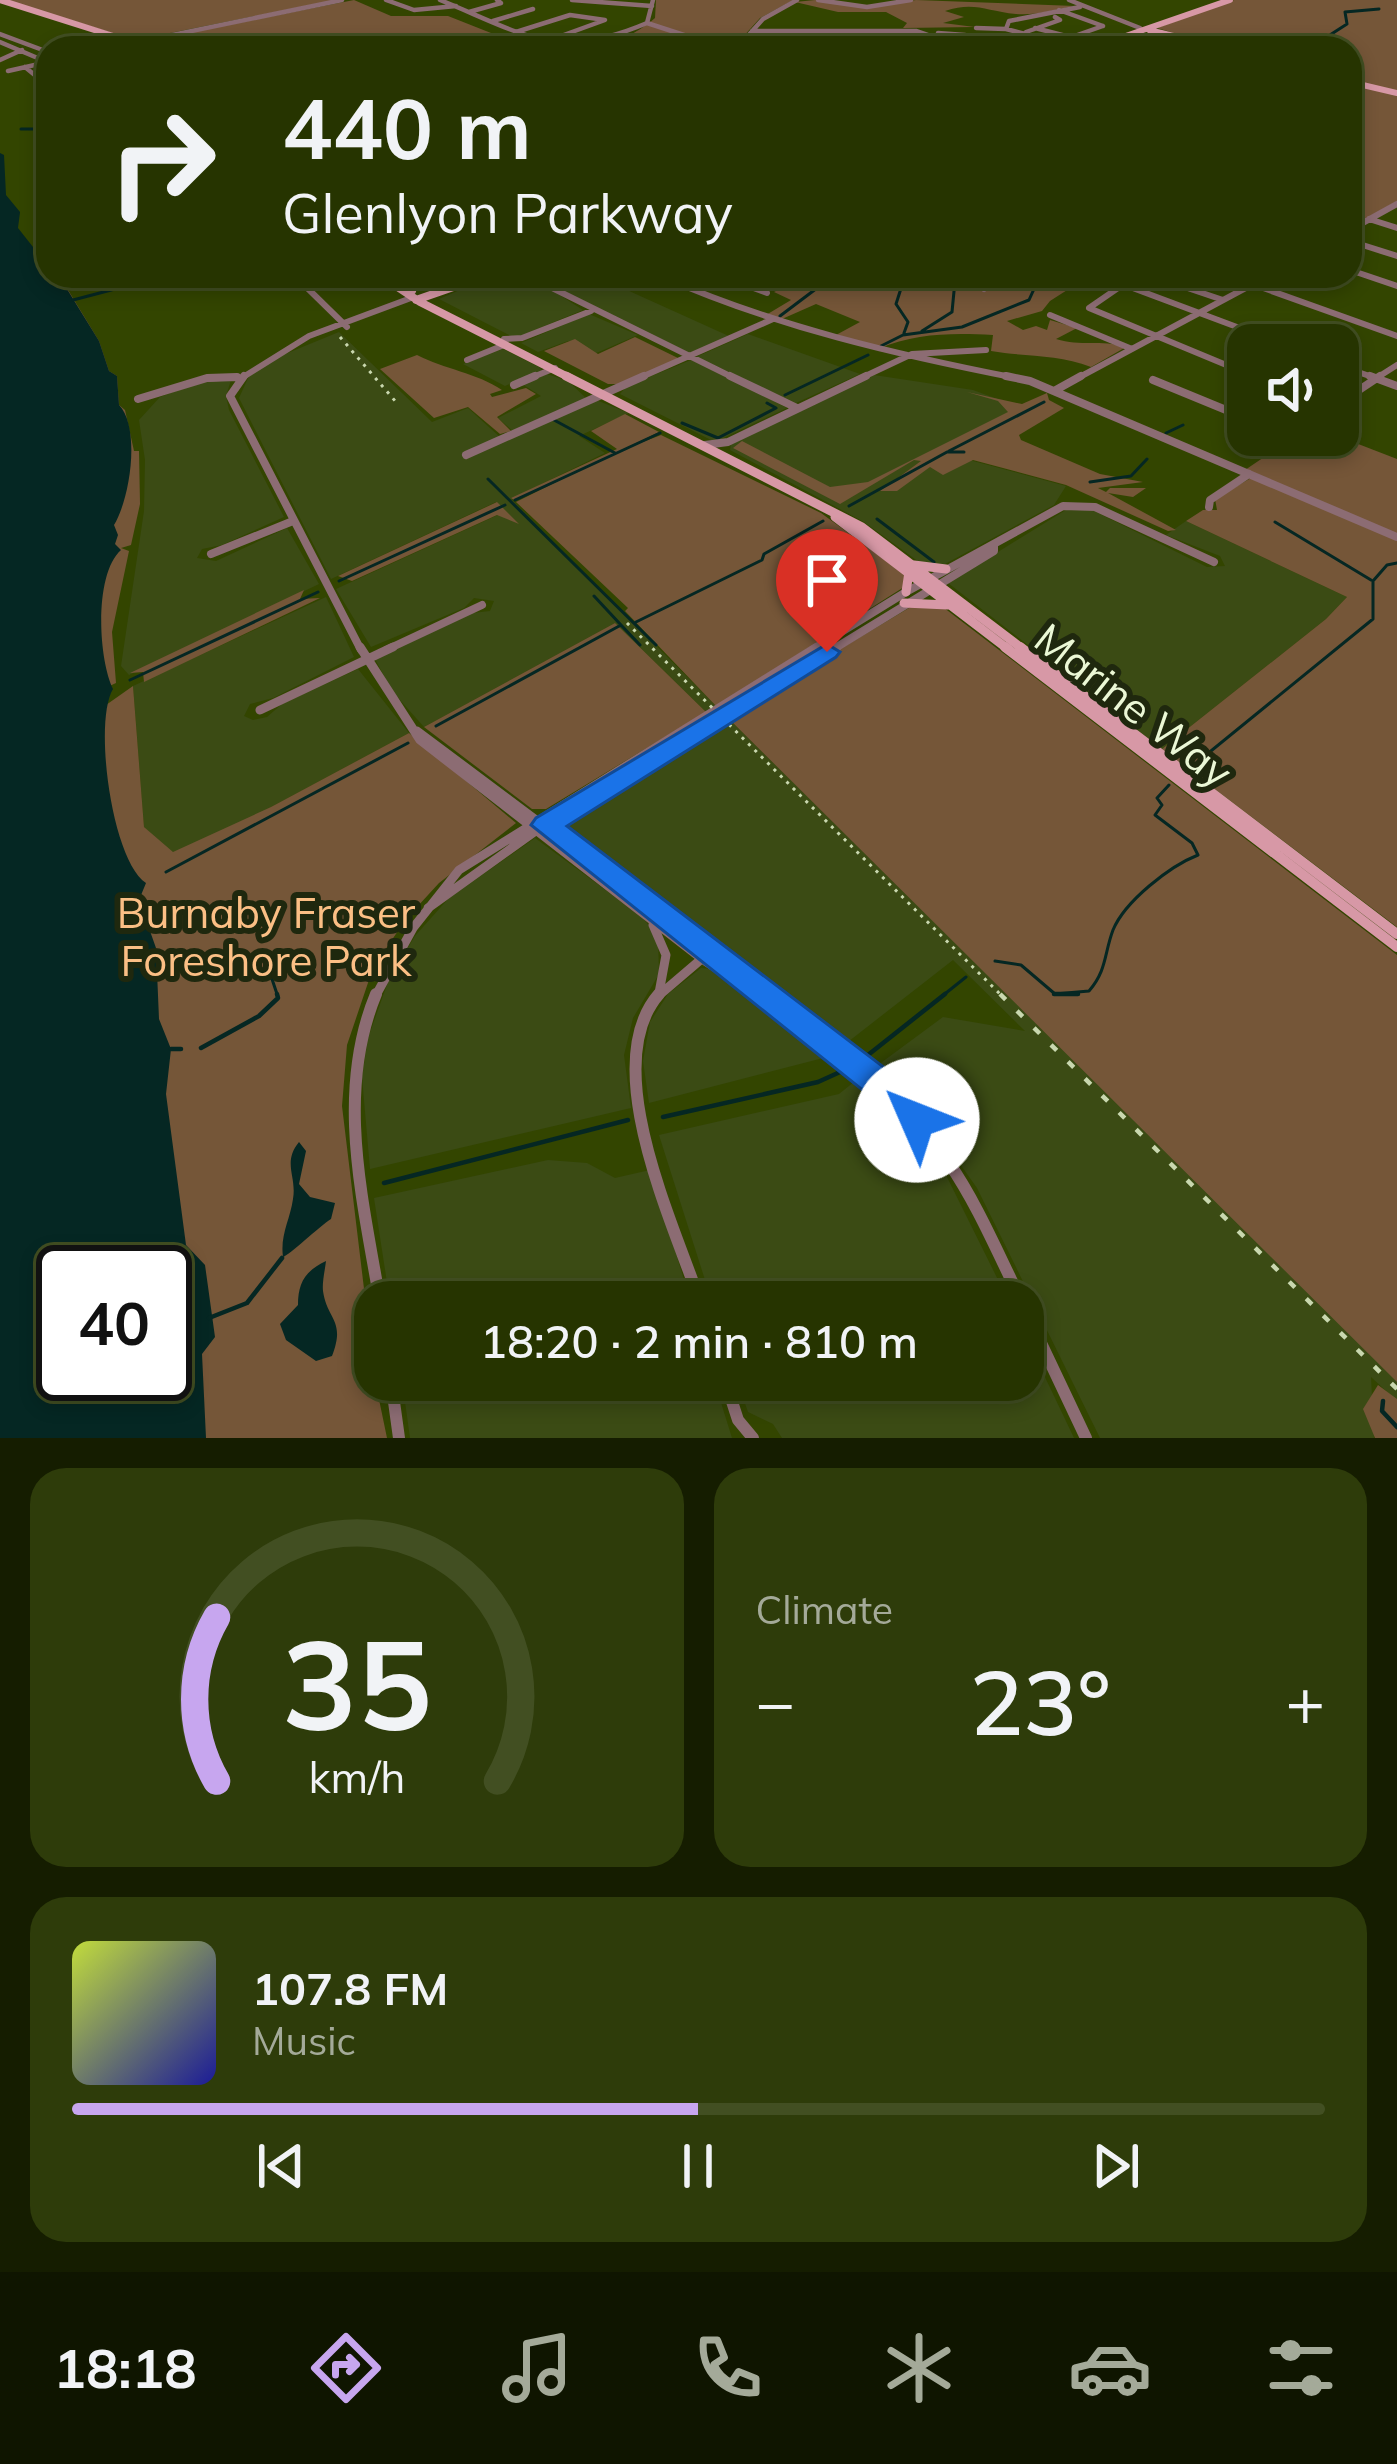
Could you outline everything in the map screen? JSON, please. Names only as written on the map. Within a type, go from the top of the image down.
[{"type":"main road","points":[[1127,36],[1230,0]]},
{"type":"main road","points":[[0,2],[108,36]]},
{"type":"main road","points":[[1149,29],[1180,18]]},
{"type":"main road","points":[[1149,29],[1175,36]]},
{"type":"main road","points":[[1149,29],[1175,36]]},
{"type":"main road","points":[[1362,85],[1397,94]]},
{"type":"main road","points":[[402,288],[414,301],[446,288]]},
{"type":"main road","name":"Marine Way","points":[[402,288],[414,301],[508,343]]},
{"type":"main road","points":[[422,288],[446,288]]},
{"type":"main road","points":[[440,306],[436,300],[446,288]]},
{"type":"main road","name":"Marine Way","points":[[414,301],[440,306],[834,514],[1397,934]]},
{"type":"main road","points":[[590,386],[590,400]]},
{"type":"main road","points":[[946,568],[911,568],[905,597],[952,606]]},
{"type":"main road","name":"Marine Way","points":[[930,583],[952,606],[1397,947]]},
{"type":"street","points":[[165,36],[342,0]]},
{"type":"street","points":[[386,0],[424,10],[456,6]]},
{"type":"street","points":[[440,0],[528,36]]},
{"type":"street","points":[[469,11],[501,3],[496,0]]},
{"type":"street","points":[[572,0],[652,3],[646,23],[621,36]]},
{"type":"street","points":[[748,36],[768,14],[797,0]]},
{"type":"street","points":[[818,0],[867,7],[911,0]]},
{"type":"street","points":[[1069,0],[1149,29]]},
{"type":"street","points":[[1006,29],[1018,17],[1080,7]]},
{"type":"street","points":[[490,22],[533,9]]},
{"type":"street","points":[[1059,10],[1098,26],[1071,36]]},
{"type":"street","points":[[515,32],[570,15],[605,20],[559,36]]},
{"type":"street","points":[[1016,36],[1071,15]]},
{"type":"street","points":[[1038,16],[1053,19]]},
{"type":"street","points":[[646,23],[680,36]]},
{"type":"street","points":[[976,28],[1036,36]]},
{"type":"street","points":[[1035,28],[1064,36]]},
{"type":"street","points":[[752,31],[819,34],[898,29],[967,36]]},
{"type":"street","points":[[934,34],[938,36]]},
{"type":"street","points":[[0,38],[36,56]]},
{"type":"street","points":[[0,38],[36,48]]},
{"type":"street","points":[[0,60],[16,58],[10,54],[22,50]]},
{"type":"street","points":[[8,71],[36,65]]},
{"type":"street","points":[[25,67],[36,76]]},
{"type":"street","points":[[1362,223],[1397,204]]},
{"type":"street","points":[[1369,219],[1397,228]]},
{"type":"street","points":[[1362,245],[1397,256]]},
{"type":"street","points":[[1362,274],[1397,286]]},
{"type":"street","points":[[307,288],[346,326]]},
{"type":"street","points":[[552,288],[797,408]]},
{"type":"street","points":[[689,288],[902,358],[1006,374],[1397,537]]},
{"type":"street","points":[[756,288],[767,293]]},
{"type":"street","points":[[1124,288],[1089,308],[1227,366]]},
{"type":"street","points":[[1133,288],[1232,324]]},
{"type":"street","points":[[1186,288],[1223,301]]},
{"type":"street","points":[[1054,391],[1241,288]]},
{"type":"street","points":[[1273,288],[1397,336]]},
{"type":"street","points":[[414,301],[278,355],[230,389],[232,402],[292,521],[390,700],[420,740],[760,1000],[772,1003],[881,1085],[929,1135],[971,1200],[1011,1281]]},
{"type":"street","points":[[467,360],[591,311]]},
{"type":"street","points":[[1050,315],[1132,349]]},
{"type":"street","points":[[466,455],[774,319]]},
{"type":"street","points":[[705,445],[728,442],[902,358],[933,349],[986,350]]},
{"type":"street","points":[[1359,390],[1397,365]]},
{"type":"street","points":[[514,385],[555,368]]},
{"type":"street","points":[[1359,372],[1397,386]]},
{"type":"street","points":[[138,399],[207,379],[241,377]]},
{"type":"street","points":[[1153,380],[1227,410]]},
{"type":"street","points":[[725,455],[728,442]]},
{"type":"street","points":[[1209,507],[1210,500],[1249,474]]},
{"type":"street","points":[[930,583],[946,568],[1061,507],[1081,504],[1214,562]]},
{"type":"street","points":[[212,554],[292,521]]},
{"type":"street","points":[[377,1281],[356,1142],[353,1066],[377,986],[394,952],[428,908],[536,826],[905,597],[994,551],[994,546]]},
{"type":"street","points":[[260,710],[482,605]]},
{"type":"street","points":[[536,826],[647,918],[707,955]]},
{"type":"street","points":[[647,918],[661,937],[666,955],[659,993],[637,1035],[634,1089],[693,1281]]},
{"type":"street","points":[[659,993],[707,955]]},
{"type":"street","points":[[1044,1349],[1086,1438]]},
{"type":"street","points":[[395,1401],[399,1438]]},
{"type":"street","points":[[732,1401],[738,1420],[753,1438]]},
{"type":"shaded area","points":[[464,288],[549,288],[583,310],[515,338],[439,299]]},
{"type":"shaded area","points":[[555,288],[623,288],[731,337],[686,354]]},
{"type":"shaded area","points":[[589,314],[638,335],[594,354],[568,341],[538,352],[521,343]]},
{"type":"shaded area","points":[[339,332],[432,422],[468,408],[501,438],[596,400],[629,413],[579,436],[605,453],[511,499],[716,706],[706,712],[615,623],[424,727],[392,691],[375,659],[472,613],[490,611],[494,601],[474,598],[464,608],[371,647],[336,589],[500,514],[515,521],[496,502],[331,579],[239,398],[249,376],[278,357]]},
{"type":"shaded area","points":[[748,334],[860,374],[796,403],[696,357]]},
{"type":"shaded area","points":[[503,349],[542,370],[505,386],[463,364]]},
{"type":"shaded area","points":[[691,360],[787,408],[715,442],[620,394],[627,386]]},
{"type":"shaded area","points":[[547,374],[568,381],[587,399],[514,432],[498,418],[541,396],[522,384]]},
{"type":"shaded area","points":[[874,375],[973,390],[1025,409],[951,450],[973,461],[1066,486],[1054,505],[945,564],[919,562],[864,522],[730,450],[731,444]]},
{"type":"shaded area","points":[[231,380],[226,396],[229,410],[284,517],[202,549],[197,558],[216,561],[287,528],[319,584],[129,675],[121,666],[144,511],[145,460],[139,420],[160,397],[201,382]]},
{"type":"shaded area","points":[[1069,508],[1094,511],[1207,567],[1225,566],[1220,556],[1166,535],[1186,521],[1347,597],[1326,619],[1162,749],[948,583]]},
{"type":"shaded area","points":[[326,597],[354,657],[273,698],[250,704],[244,716],[253,720],[267,717],[282,704],[358,669],[409,733],[180,856],[165,848],[144,827],[133,686]]},
{"type":"shaded area","points":[[727,717],[1397,1380],[1397,1401],[1371,1377],[1374,1438],[1100,1438],[1044,1324],[1044,1281],[1023,1281],[977,1188],[926,1116],[874,1068],[943,1017],[1025,1031],[953,960],[844,1045],[556,825]]},
{"type":"shaded area","points":[[535,838],[641,916],[658,936],[659,974],[633,1018],[624,1055],[631,1108],[370,1169],[362,1077],[368,1038],[389,979],[415,936],[448,899]]},
{"type":"shaded area","points":[[701,968],[711,969],[831,1056],[649,1103],[643,1061],[650,1022],[668,994]]},
{"type":"shaded area","points":[[859,1078],[909,1124],[944,1171],[999,1281],[705,1281],[659,1135],[839,1094]]},
{"type":"shaded area","points":[[548,1160],[587,1163],[615,1178],[650,1170],[684,1281],[387,1281],[374,1198]]},
{"type":"shaded area","points":[[1044,1375],[1074,1438],[782,1438],[773,1424],[748,1412],[744,1401],[1044,1401]]},
{"type":"shaded area","points":[[405,1401],[721,1401],[732,1438],[410,1438]]},
{"type":"green space","points":[[6,0],[335,0],[155,36],[122,36]]},
{"type":"green space","points":[[354,0],[391,16],[448,16],[499,36],[172,36]]},
{"type":"green space","points":[[656,0],[793,0],[760,18],[744,36],[690,36],[662,28],[680,36],[627,36],[655,18]]},
{"type":"green space","points":[[815,0],[864,8],[916,0],[1075,6],[1023,14],[964,7],[945,11],[964,17],[943,23],[975,27],[903,28],[907,23],[886,12],[838,12],[795,2]]},
{"type":"green space","points":[[1234,0],[1397,0],[1397,92],[1362,83],[1362,36],[1185,36],[1157,28]]},
{"type":"green space","points":[[1362,86],[1397,95],[1397,201],[1362,221]]},
{"type":"green space","points":[[56,288],[67,288],[99,341],[109,371],[117,376],[119,405],[125,410],[134,451],[139,451],[140,504],[131,545],[121,548],[129,551],[112,632],[116,683],[90,695]]},
{"type":"green space","points":[[782,288],[1070,288],[1042,311],[1007,321],[1023,330],[1036,326],[1047,330],[1050,320],[1077,328],[1056,339],[1126,347],[1091,367],[991,351],[993,335],[934,335],[878,349],[836,335],[860,322],[816,304],[782,319],[766,315],[791,300],[774,292]]},
{"type":"green space","points":[[635,337],[680,359],[608,384],[544,351],[575,339],[598,354]]},
{"type":"green space","points":[[417,355],[502,390],[490,394],[492,397],[526,388],[536,394],[497,417],[511,431],[500,434],[468,407],[434,418],[380,369]]},
{"type":"green space","points":[[967,392],[1022,404],[1047,393],[1049,400],[1064,408],[1019,435],[1021,440],[1100,474],[1143,482],[1098,488],[1106,492],[1146,488],[1133,497],[1108,493],[1176,530],[1168,531],[1066,485],[973,460],[943,475],[930,467],[897,491],[880,491],[921,461],[914,460],[840,504],[733,448],[742,441],[830,487],[868,482],[1008,412],[998,401]]},
{"type":"green space","points":[[625,414],[659,432],[622,450],[661,435],[821,513],[904,574],[904,587],[716,706],[625,611],[628,608],[516,502],[596,462],[511,498],[617,449],[591,431]]},
{"type":"green space","points":[[1359,444],[1397,459],[1397,534],[1245,470],[1266,456],[1359,456]]},
{"type":"green space","points":[[1251,478],[1397,540],[1397,927],[1162,749],[1326,619],[1347,597],[1186,521],[1203,510],[1217,510],[1215,499]]},
{"type":"green space","points":[[497,502],[519,524],[497,515],[352,581],[338,576]]},
{"type":"green space","points":[[304,590],[300,599],[320,598],[144,682],[143,672],[130,673]]},
{"type":"green space","points":[[939,604],[1397,955],[1397,1382],[727,717],[914,605]]},
{"type":"green space","points":[[615,623],[706,712],[546,809],[532,809],[424,727]]},
{"type":"green space","name":"Burnaby Fraser Foreshore Park","points":[[133,686],[144,827],[173,852],[271,807],[409,733],[516,823],[439,883],[406,919],[373,968],[347,1045],[342,1106],[363,1281],[354,1281],[354,1401],[379,1401],[387,1438],[168,1438],[182,1401],[192,1401],[192,1375],[212,1323],[210,1315],[192,1323],[192,1245],[177,1245],[119,879],[81,721],[111,691],[106,705]]},
{"type":"green space","points":[[1378,1385],[1397,1399],[1397,1438],[1375,1438],[1363,1409]]},
{"type":"water","points":[[0,153],[4,155],[6,195],[20,212],[18,228],[36,251],[36,288],[66,288],[99,341],[109,371],[117,376],[119,405],[130,430],[128,482],[114,525],[115,544],[121,550],[106,577],[101,617],[104,658],[113,689],[107,706],[106,759],[115,821],[134,870],[146,883],[139,900],[156,948],[159,1019],[171,1049],[166,1094],[186,1245],[36,1245],[36,1401],[192,1401],[192,1251],[205,1265],[215,1337],[202,1354],[206,1438],[0,1438]]},
{"type":"water","points":[[299,1142],[306,1151],[299,1184],[310,1197],[335,1203],[331,1219],[283,1257],[294,1191],[291,1157]]},
{"type":"water","points":[[326,1261],[323,1291],[337,1335],[332,1356],[316,1361],[286,1340],[280,1324],[298,1305],[304,1278]]},
{"type":"waterway","points":[[1328,36],[1347,24],[1345,12],[1379,9]]},
{"type":"waterway","points":[[21,129],[36,129]]},
{"type":"waterway","points":[[780,316],[817,288]]},
{"type":"waterway","points":[[901,288],[896,304],[908,322],[904,333]]},
{"type":"waterway","points":[[922,331],[952,312],[954,288]]},
{"type":"waterway","points":[[881,346],[903,335],[962,327],[1029,300],[1036,288]]},
{"type":"waterway","points":[[73,300],[115,289]]},
{"type":"waterway","points":[[785,395],[868,355]]},
{"type":"waterway","points":[[949,451],[1044,402]]},
{"type":"waterway","points":[[682,423],[718,438],[776,408],[767,403]]},
{"type":"waterway","points":[[554,420],[615,453]]},
{"type":"waterway","points":[[1166,433],[1183,425]]},
{"type":"waterway","points":[[515,500],[660,433]]},
{"type":"waterway","points":[[849,506],[947,452],[964,452]]},
{"type":"waterway","points":[[1090,482],[1131,476],[1147,459]]},
{"type":"waterway","points":[[488,479],[656,645]]},
{"type":"waterway","points":[[339,581],[505,505]]},
{"type":"waterway","points":[[877,519],[934,562]]},
{"type":"waterway","points":[[636,622],[762,560],[764,554],[823,521]]},
{"type":"waterway","points":[[1275,522],[1371,580]]},
{"type":"waterway","points":[[1195,764],[1373,619],[1373,581],[1387,565],[1397,563]]},
{"type":"waterway","points":[[130,680],[318,592]]},
{"type":"waterway","points":[[594,596],[621,625]]},
{"type":"waterway","points":[[436,726],[621,625]]},
{"type":"waterway","points":[[621,625],[640,645]]},
{"type":"waterway","points":[[166,872],[408,743]]},
{"type":"waterway","points":[[1055,994],[1089,991],[1127,908],[1162,876],[1198,855],[1192,843],[1155,815],[1162,805],[1157,798],[1169,785]]},
{"type":"waterway","points":[[995,961],[1021,965],[1055,994]]},
{"type":"waterway","points":[[941,997],[966,977]]},
{"type":"waterway","points":[[272,979],[277,994]]},
{"type":"waterway","points":[[201,1048],[259,1016],[277,994]]},
{"type":"waterway","points":[[868,1055],[945,994]]},
{"type":"waterway","points":[[1055,994],[1078,994]]},
{"type":"waterway","points":[[171,1049],[181,1049]]},
{"type":"waterway","points":[[663,1117],[818,1082],[840,1072]]},
{"type":"waterway","points":[[384,1183],[628,1120]]},
{"type":"waterway","points":[[209,1318],[247,1303],[282,1258]]},
{"type":"waterway","points":[[1383,1401],[1382,1411],[1397,1427]]},
{"type":"railway","points":[[340,337],[396,402]]},
{"type":"railway","points":[[627,623],[1003,997]]},
{"type":"railway","points":[[1000,994],[1397,1389]]},
{"type":"route","points":[[827,652],[546,825],[767,994],[772,1003],[881,1085],[917,1120]]}]
